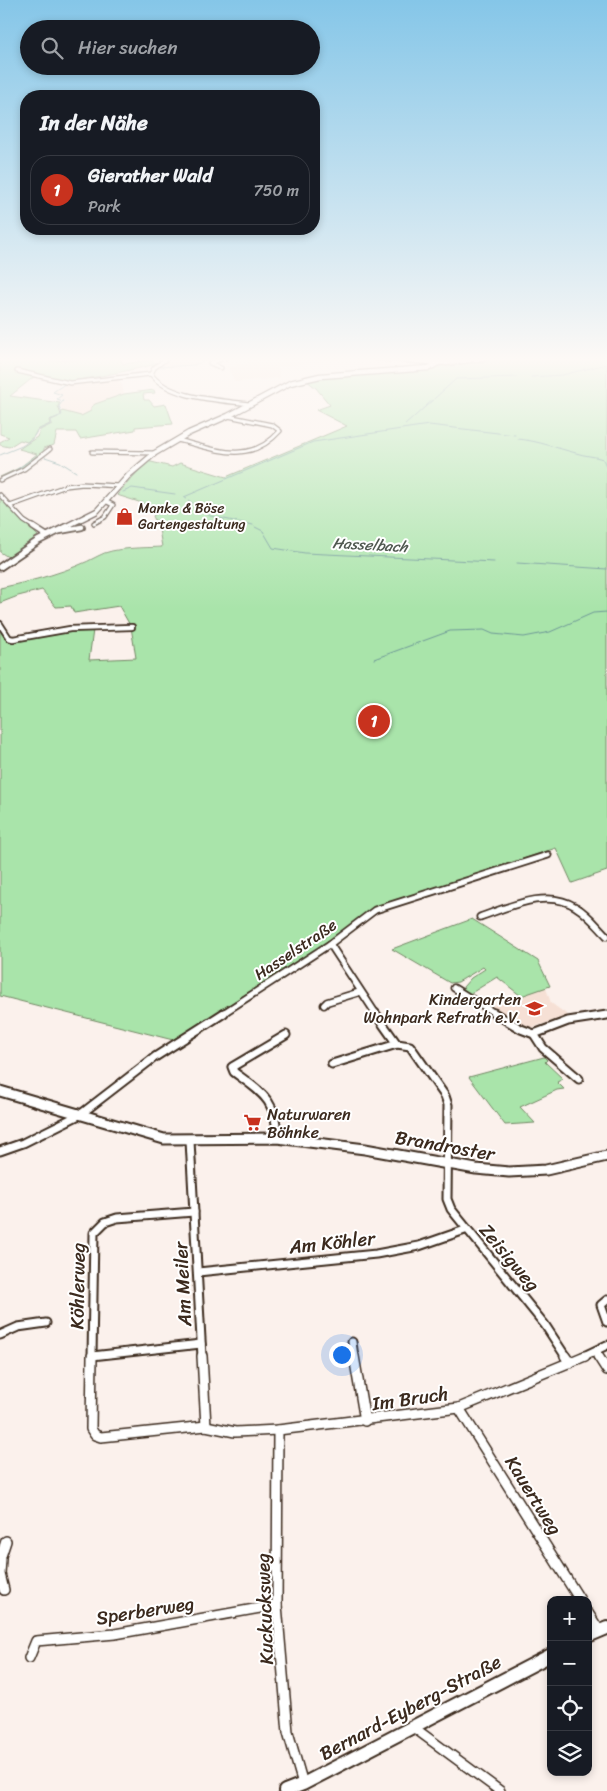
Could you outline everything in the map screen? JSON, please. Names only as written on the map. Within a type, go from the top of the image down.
[{"type":"street","points":[[0,567],[47,536],[83,519],[107,502],[120,486],[155,453],[174,442]]},
{"type":"street","points":[[184,442],[237,454],[248,452],[269,442]]},
{"type":"street","points":[[0,480],[24,469],[50,449]]},
{"type":"street","points":[[92,452],[155,453]]},
{"type":"street","points":[[10,506],[66,486],[84,484],[120,486]]},
{"type":"street","points":[[0,495],[34,529],[47,536]]},
{"type":"street","points":[[94,523],[110,511],[113,505],[107,502]]},
{"type":"street","points":[[56,532],[82,528]]},
{"type":"street","points":[[0,624],[9,638],[13,639],[70,629],[132,627]]},
{"type":"street","name":"Hasselstraße","points":[[0,1151],[22,1143],[81,1114],[155,1057],[330,944],[375,910],[548,854]]},
{"type":"street","points":[[480,917],[537,900],[558,900],[574,905],[607,936]]},
{"type":"street","points":[[330,944],[360,992],[397,1044],[332,1064]]},
{"type":"street","points":[[454,988],[521,1029],[534,1034],[543,1048],[579,1079]]},
{"type":"street","points":[[324,1005],[327,1002],[360,992]]},
{"type":"street","points":[[534,1034],[568,1021],[607,1015]]},
{"type":"street","points":[[277,1138],[277,1113],[272,1104],[234,1072],[232,1067],[286,1035]]},
{"type":"street","name":"Zeisigweg","points":[[397,1044],[410,1046],[445,1096],[448,1105],[447,1198],[466,1230],[545,1325],[570,1363]]},
{"type":"street","name":"Brandroster","points":[[0,1091],[164,1140],[190,1141],[245,1136],[277,1138],[364,1149],[504,1172],[527,1172],[607,1156]]},
{"type":"street","name":"Am Meiler","points":[[190,1141],[206,1426]]},
{"type":"street","name":"Köhlerweg","points":[[194,1212],[117,1218],[105,1222],[94,1232],[91,1429],[94,1435],[102,1437],[206,1426]]},
{"type":"street","name":"Am Köhler","points":[[198,1272],[376,1254],[419,1246],[466,1230]]},
{"type":"street","points":[[607,1300],[601,1305],[607,1322]]},
{"type":"street","points":[[0,1335],[18,1327],[46,1323]]},
{"type":"street","points":[[352,1342],[365,1421]]},
{"type":"street","points":[[92,1356],[201,1344]]},
{"type":"street","name":"Im Bruch","points":[[206,1426],[235,1432],[278,1430],[365,1421],[459,1408],[607,1346]]},
{"type":"street","points":[[595,1352],[607,1370]]},
{"type":"street","name":"Kauertweg","points":[[459,1408],[577,1596]]},
{"type":"street","name":"Kuckucksweg","points":[[278,1430],[277,1605],[288,1732],[303,1784]]},
{"type":"street","points":[[4,1590],[0,1574],[1,1559],[6,1541]]},
{"type":"street","name":"Sperberweg","points":[[29,1658],[36,1641],[115,1634],[277,1605]]},
{"type":"street","name":"Bernard-Eyberg-Straße","points":[[286,1791],[303,1784],[547,1657]]},
{"type":"street","points":[[412,1726],[500,1791]]},
{"type":"shaded area","points":[[505,983],[550,986],[546,988],[551,1003],[569,1016],[527,1029],[491,1007],[521,996]]},
{"type":"green space","points":[[0,442],[18,442],[9,447],[0,445]]},
{"type":"green space","points":[[30,442],[55,442],[54,445],[44,448],[44,452],[29,464],[12,474],[0,477],[19,468],[37,454],[19,449]]},
{"type":"green space","points":[[310,442],[607,442],[607,871],[572,883],[556,848],[374,908],[320,947],[173,1040],[0,996],[0,629],[6,639],[16,642],[52,633],[93,630],[89,660],[136,658],[131,627],[119,606],[74,613],[71,606],[56,607],[42,590],[0,603],[0,588],[64,571],[104,553],[129,548],[162,547],[159,529],[153,516],[161,509],[117,495],[147,461],[172,467],[180,463],[226,477]]},
{"type":"green space","points":[[0,498],[38,536],[8,557],[0,552]]},
{"type":"green space","points":[[472,919],[538,961],[550,986],[521,996],[497,977],[468,995],[463,987],[471,978],[485,969],[483,967],[458,982],[450,983],[392,949]]},
{"type":"green space","points":[[544,1057],[547,1060],[545,1062],[563,1079],[557,1082],[564,1089],[557,1090],[520,1107],[535,1123],[505,1125],[469,1077]]},
{"type":"waterway","points":[[0,455],[28,442]]},
{"type":"waterway","points":[[253,525],[210,516],[184,497],[316,442]]},
{"type":"waterway","points":[[533,442],[603,459],[607,469]]},
{"type":"waterway","name":"Hasselbach","points":[[13,472],[38,455]]},
{"type":"waterway","name":"Hasselbach","points":[[45,457],[60,462],[76,472]]},
{"type":"waterway","name":"Hasselbach","points":[[123,492],[132,488],[175,494]]},
{"type":"waterway","name":"Hasselbach","points":[[255,527],[263,531],[273,548],[305,553],[494,562]]},
{"type":"waterway","name":"Hasselbach","points":[[517,563],[607,569]]},
{"type":"waterway","points":[[374,659],[450,631],[484,630],[493,634],[524,637],[550,632],[593,613],[607,612]]},
{"type":"place","name":"Manke & Böse Gartengestaltung","points":[[124,516]]},
{"type":"place","name":"Gierather Wald","points":[[374,721]]},
{"type":"place","name":"Kindergarten Wohnpark Refrath e.V.","points":[[535,1008]]},
{"type":"place","name":"Naturwaren Böhnke","points":[[253,1123]]}]
